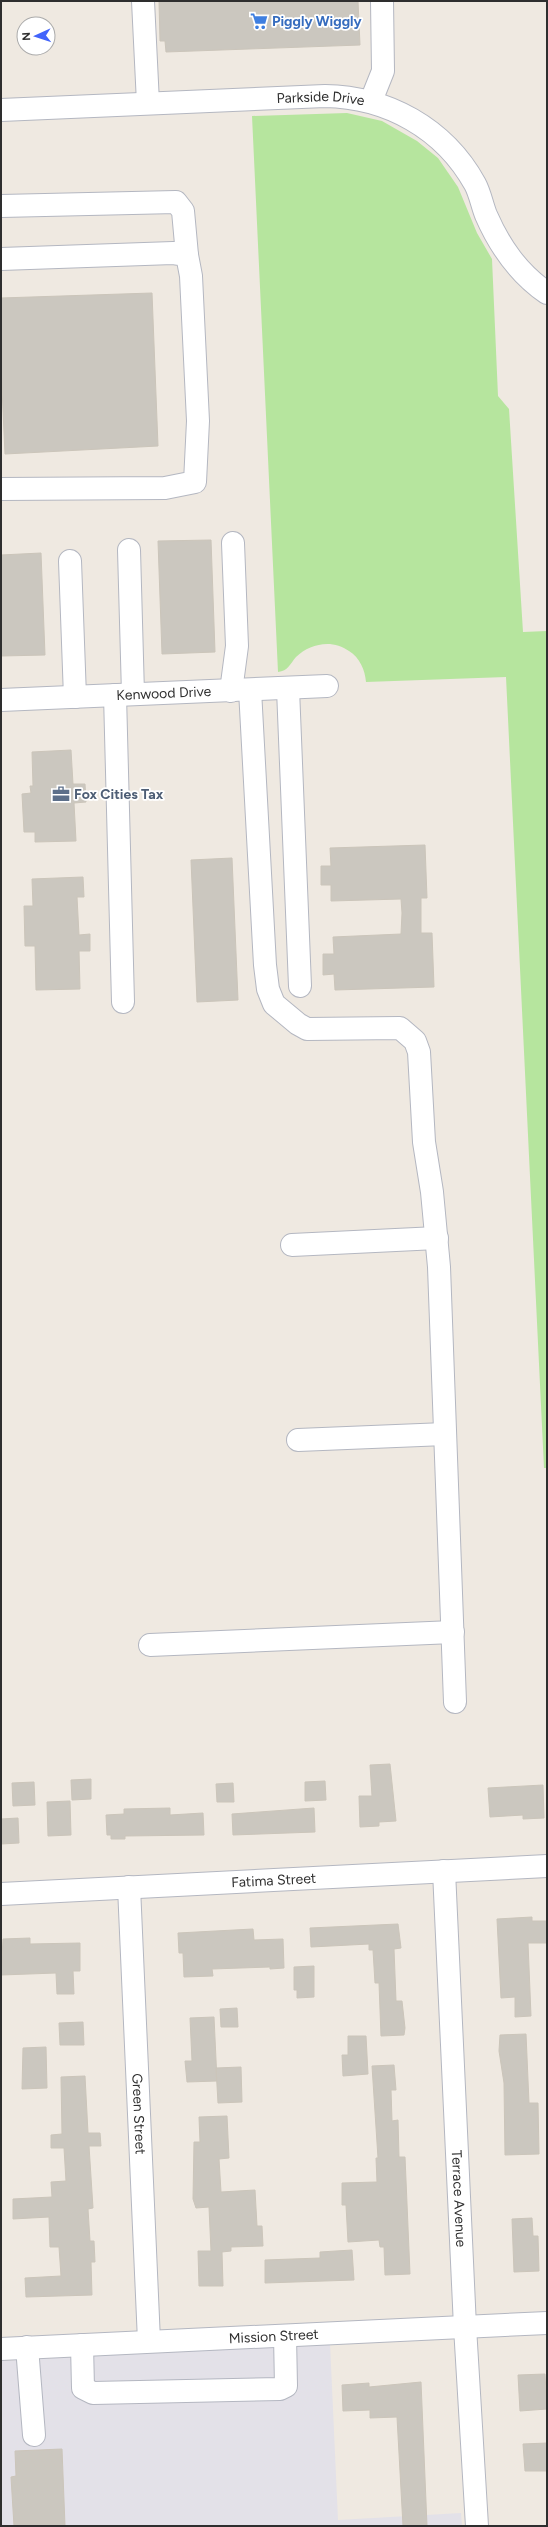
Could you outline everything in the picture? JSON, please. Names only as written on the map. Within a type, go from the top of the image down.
[{"type":"street","points":[[143,1],[148,103]]},
{"type":"street","points":[[371,101],[379,85],[385,60],[382,1]]},
{"type":"street","name":"Parkside Drive","points":[[1,110],[325,96],[347,96],[371,101],[424,126],[442,142],[475,184],[493,231],[509,257],[524,275],[547,293]]},
{"type":"street","points":[[1,206],[176,202],[183,211],[187,255],[191,276],[198,421],[195,482],[165,488],[1,489]]},
{"type":"street","points":[[1,259],[173,253],[187,255]]},
{"type":"street","points":[[233,543],[240,690],[268,990],[274,1004],[287,1017],[307,1029],[400,1028],[415,1041],[420,1052],[424,1142],[432,1192],[437,1238],[455,1702]]},
{"type":"street","points":[[123,1002],[124,694],[129,550]]},
{"type":"street","points":[[70,561],[75,696]]},
{"type":"street","name":"Kenwood Drive","points":[[1,700],[124,694],[288,689],[327,686]]},
{"type":"street","points":[[288,689],[300,986]]},
{"type":"street","points":[[292,1245],[437,1238]]},
{"type":"street","points":[[298,1440],[445,1434]]},
{"type":"street","points":[[150,1645],[453,1632]]},
{"type":"street","name":"Fatima Street","points":[[1,1894],[547,1866]]},
{"type":"street","name":"Terrace Avenue","points":[[444,1871],[465,2327],[476,2526]]},
{"type":"street","name":"Green Street","points":[[129,1887],[149,2341]]},
{"type":"street","name":"Mission Street","points":[[1,2349],[547,2323]]},
{"type":"street","points":[[82,2345],[83,2388],[93,2393],[280,2389],[286,2386],[285,2336]]},
{"type":"street","points":[[28,2348],[34,2436]]},
{"type":"shaded area","points":[[330,2343],[338,2520],[461,2513],[462,2526],[1,2526],[1,2361]]},
{"type":"green space","points":[[347,113],[382,121],[417,141],[438,158],[458,187],[477,233],[492,259],[498,396],[509,409],[523,632],[547,631],[547,1468],[544,1468],[506,677],[366,682],[363,669],[356,657],[343,647],[329,644],[322,644],[308,648],[296,657],[287,669],[278,672],[252,116]]},
{"type":"building","name":"Piggly Wiggly","points":[[159,1],[358,1],[360,45],[166,52],[165,41],[160,41]]},
{"type":"building","points":[[152,293],[158,446],[5,454],[1,367],[1,298]]},
{"type":"building","points":[[211,540],[215,652],[162,654],[158,541]]},
{"type":"building","points":[[41,553],[45,655],[1,656],[1,555]]},
{"type":"building","points":[[71,750],[73,784],[85,784],[86,802],[74,803],[76,841],[35,842],[35,832],[24,832],[22,794],[31,793],[30,786],[33,786],[32,752]]},
{"type":"building","points":[[425,845],[427,898],[421,898],[421,933],[432,933],[434,987],[335,990],[334,974],[323,975],[323,954],[334,954],[333,937],[401,934],[402,913],[401,899],[331,901],[331,885],[321,885],[321,866],[331,866],[330,848]]},
{"type":"building","points":[[232,858],[238,1000],[197,1002],[191,860]]},
{"type":"building","points":[[83,877],[84,897],[77,897],[79,935],[90,934],[90,951],[79,951],[80,989],[36,990],[35,946],[25,946],[24,906],[33,906],[32,879]]},
{"type":"building","points":[[390,1764],[396,1821],[379,1822],[379,1826],[360,1827],[359,1796],[372,1796],[370,1765]]},
{"type":"building","points":[[91,1779],[91,1799],[72,1800],[71,1780]]},
{"type":"building","points":[[325,1781],[326,1800],[305,1801],[305,1782]]},
{"type":"building","points":[[34,1782],[35,1805],[13,1806],[12,1783]]},
{"type":"building","points":[[233,1783],[234,1802],[217,1802],[216,1784]]},
{"type":"building","points":[[543,1785],[544,1818],[523,1819],[523,1815],[490,1817],[488,1788]]},
{"type":"building","points":[[70,1801],[71,1835],[48,1836],[47,1802]]},
{"type":"building","points":[[170,1808],[170,1815],[203,1813],[204,1835],[125,1836],[125,1839],[111,1839],[111,1835],[107,1835],[106,1815],[124,1814],[124,1809]]},
{"type":"building","points":[[314,1808],[315,1832],[233,1835],[232,1814]]},
{"type":"building","points":[[18,1818],[19,1843],[1,1844],[1,1819]]},
{"type":"building","points":[[532,1917],[532,1921],[547,1921],[547,1943],[528,1943],[531,2016],[515,2017],[515,1997],[501,1998],[497,1919]]},
{"type":"building","points":[[398,1924],[401,1948],[394,1949],[396,2001],[402,2001],[405,2028],[404,2035],[381,2036],[379,1983],[375,1983],[373,1950],[369,1950],[369,1944],[311,1947],[310,1928]]},
{"type":"building","points":[[253,1929],[254,1940],[283,1939],[284,1968],[212,1969],[213,1976],[184,1977],[183,1953],[179,1953],[178,1933]]},
{"type":"building","points":[[30,1938],[30,1944],[80,1943],[80,1971],[73,1971],[74,1994],[57,1994],[56,1973],[1,1975],[3,1939]]},
{"type":"building","points":[[314,1966],[314,1997],[297,1998],[297,1990],[294,1990],[294,1967]]},
{"type":"building","points":[[237,2008],[238,2027],[221,2027],[220,2009]]},
{"type":"building","points":[[214,2017],[217,2081],[187,2082],[185,2061],[192,2061],[190,2018]]},
{"type":"building","points":[[83,2022],[84,2045],[60,2045],[59,2023]]},
{"type":"building","points":[[526,2034],[529,2103],[538,2103],[539,2154],[505,2155],[504,2083],[499,2051],[500,2035]]},
{"type":"building","points":[[348,2036],[366,2036],[368,2074],[343,2076],[342,2055],[348,2055]]},
{"type":"building","points":[[46,2047],[47,2088],[22,2089],[23,2048]]},
{"type":"building","points":[[394,2065],[396,2090],[391,2090],[392,2121],[398,2120],[399,2157],[405,2157],[410,2274],[385,2275],[384,2247],[380,2247],[379,2240],[348,2242],[346,2205],[342,2205],[342,2183],[377,2182],[376,2158],[378,2158],[372,2066]]},
{"type":"building","points":[[241,2067],[242,2102],[218,2103],[216,2068]]},
{"type":"building","points":[[85,2076],[88,2133],[100,2133],[101,2146],[89,2146],[93,2208],[88,2209],[90,2241],[94,2241],[95,2262],[91,2262],[92,2295],[26,2297],[25,2278],[61,2276],[59,2247],[50,2247],[49,2217],[13,2219],[13,2199],[52,2197],[51,2182],[66,2181],[64,2148],[51,2148],[51,2135],[62,2134],[61,2077]]},
{"type":"building","points":[[227,2116],[229,2158],[219,2159],[221,2192],[255,2190],[257,2226],[262,2226],[263,2246],[231,2247],[231,2251],[222,2252],[223,2286],[199,2286],[198,2251],[211,2251],[209,2207],[196,2208],[193,2199],[194,2142],[200,2142],[199,2117]]},
{"type":"building","points":[[532,2218],[533,2236],[538,2236],[539,2271],[514,2272],[512,2219]]},
{"type":"building","points":[[352,2250],[354,2280],[265,2283],[265,2260],[320,2258],[320,2252]]},
{"type":"building","points":[[545,2374],[547,2409],[520,2411],[518,2375]]},
{"type":"building","points":[[421,2382],[427,2526],[403,2526],[397,2417],[370,2418],[370,2410],[343,2411],[342,2385],[369,2383],[369,2387]]},
{"type":"building","points":[[547,2443],[547,2471],[525,2471],[523,2444]]},
{"type":"building","points":[[62,2449],[65,2526],[14,2526],[11,2477],[16,2476],[15,2451]]},
{"type":"place","name":"Piggly Wiggly","points":[[259,21]]},
{"type":"place","name":"Fox Cities Tax","points":[[61,794]]}]
